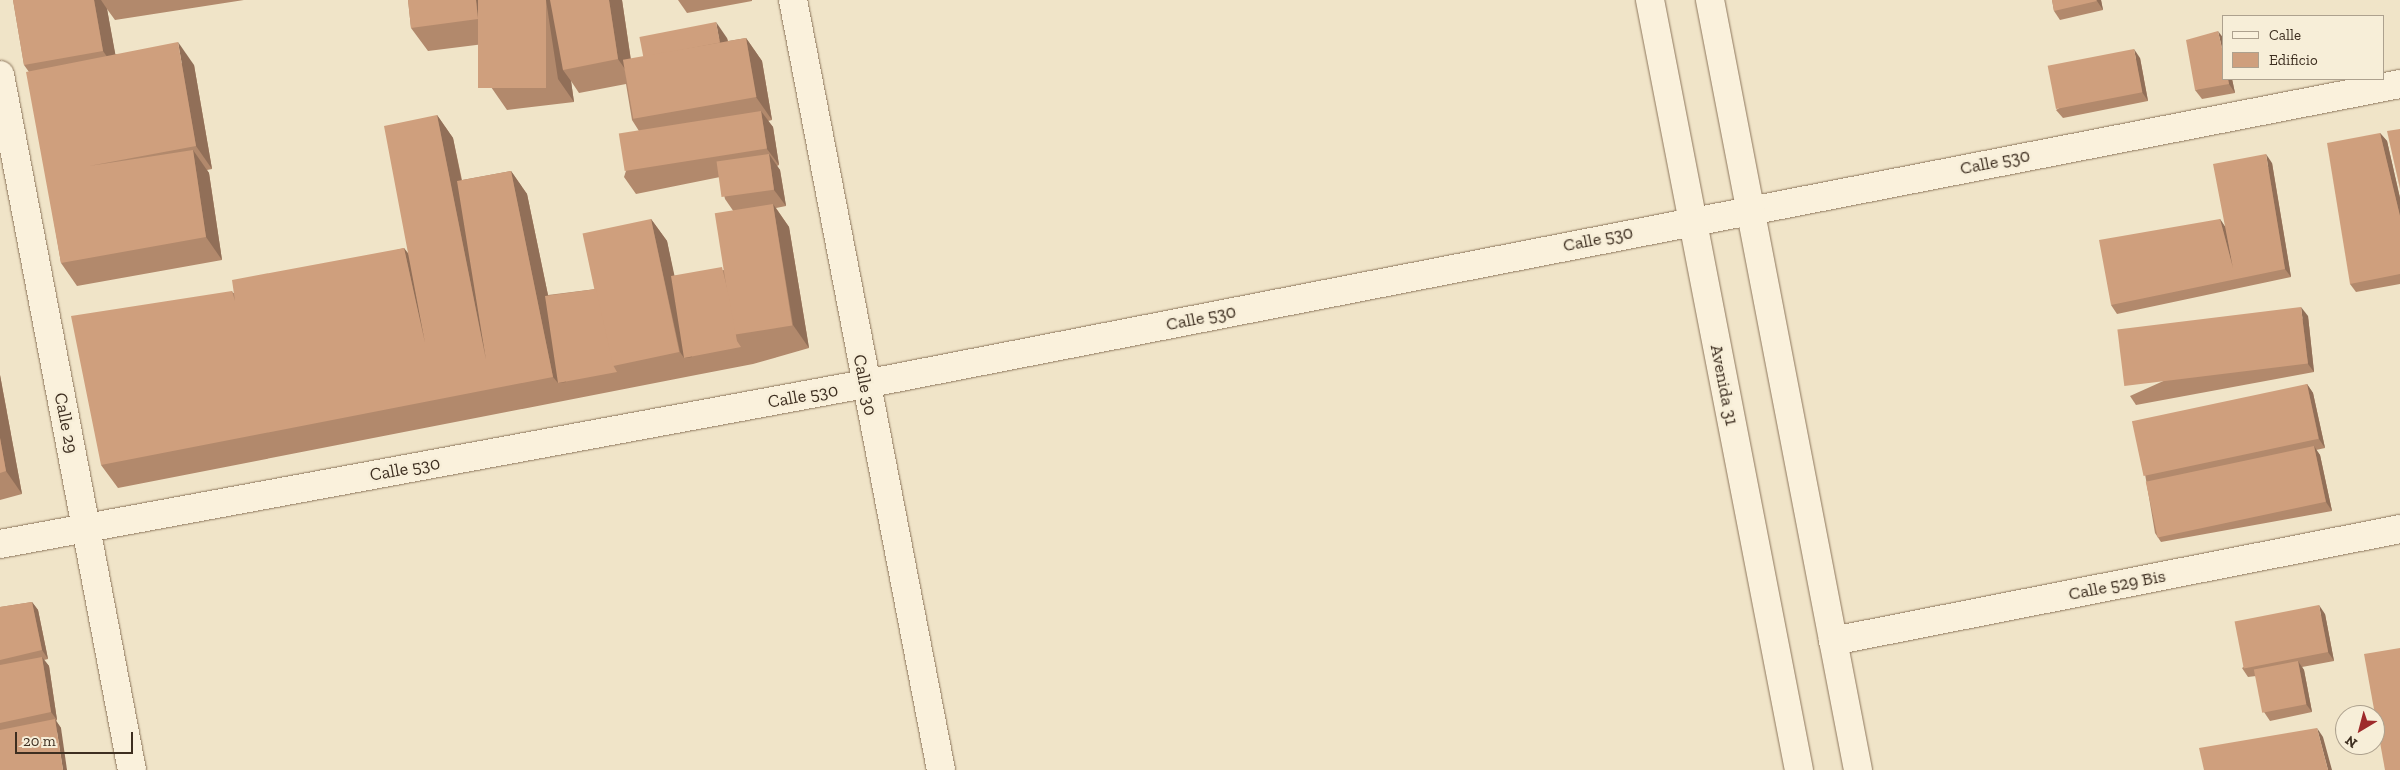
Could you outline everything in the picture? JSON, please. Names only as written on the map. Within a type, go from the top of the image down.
[{"type":"street","name":"Calle 30","points":[[793,0],[865,384],[941,770]]},
{"type":"street","name":"Avenida 31","points":[[1650,0],[1799,770]]},
{"type":"street","points":[[1710,0],[1753,208],[1858,770]]},
{"type":"street","name":"Calle 29","points":[[0,75],[132,770]]},
{"type":"street","name":"Calle 530","points":[[0,544],[865,384],[1753,208],[2400,84]]},
{"type":"street","name":"Calle 529 Bis","points":[[1833,641],[2400,529]]},
{"type":"building","points":[[13,0],[94,0],[103,51],[24,65]]},
{"type":"building","points":[[408,0],[476,0],[478,19],[411,28]]},
{"type":"building","points":[[478,0],[546,0],[546,88],[478,88]]},
{"type":"building","points":[[550,0],[609,0],[618,59],[563,70]]},
{"type":"building","points":[[2052,0],[2096,0],[2097,1],[2054,11]]},
{"type":"building","points":[[716,22],[720,43],[643,57],[639,37]]},
{"type":"building","points":[[2218,31],[2222,48],[2222,80],[2228,80],[2229,84],[2195,90],[2186,40]]},
{"type":"building","points":[[746,38],[756,97],[633,119],[623,60]]},
{"type":"building","points":[[178,42],[196,146],[89,166],[193,150],[206,237],[61,263],[26,72]]},
{"type":"building","points":[[2134,49],[2142,92],[2056,109],[2048,66]]},
{"type":"building","points":[[761,111],[767,149],[625,171],[619,134]]},
{"type":"building","points":[[437,115],[486,360],[457,181],[511,171],[553,377],[101,465],[71,316],[232,291],[235,301],[232,280],[404,248],[425,343],[384,126]]},
{"type":"building","points":[[2400,129],[2400,189],[2387,131]]},
{"type":"building","points":[[2380,133],[2400,216],[2400,274],[2350,284],[2327,143]]},
{"type":"building","points":[[769,154],[774,190],[722,197],[717,161]]},
{"type":"building","points":[[2266,154],[2285,269],[2111,305],[2099,240],[2220,219],[2233,268],[2213,164]]},
{"type":"building","points":[[773,204],[792,325],[734,335],[715,213]]},
{"type":"building","points":[[651,219],[679,352],[611,367],[583,234]]},
{"type":"building","points":[[722,267],[737,341],[741,347],[684,358],[671,276]]},
{"type":"building","points":[[596,289],[613,365],[617,372],[558,383],[545,296]]},
{"type":"building","points":[[2301,307],[2308,364],[2124,386],[2117,330]]},
{"type":"building","points":[[2307,384],[2319,439],[2144,476],[2132,421]]},
{"type":"building","points":[[0,438],[6,471],[0,473]]},
{"type":"building","points":[[2314,446],[2326,502],[2158,538],[2146,482]]},
{"type":"building","points":[[32,602],[42,650],[0,660],[0,607]]},
{"type":"building","points":[[2319,605],[2328,652],[2244,669],[2235,621]]},
{"type":"building","points":[[2400,648],[2400,770],[2385,770],[2382,755],[2385,755],[2385,705],[2373,705],[2364,654]]},
{"type":"building","points":[[42,657],[51,712],[0,723],[0,665]]},
{"type":"building","points":[[2298,661],[2306,704],[2262,713],[2254,670]]},
{"type":"building","points":[[55,719],[63,770],[0,770],[0,730]]},
{"type":"building","points":[[2317,728],[2328,770],[2204,770],[2199,748]]}]
